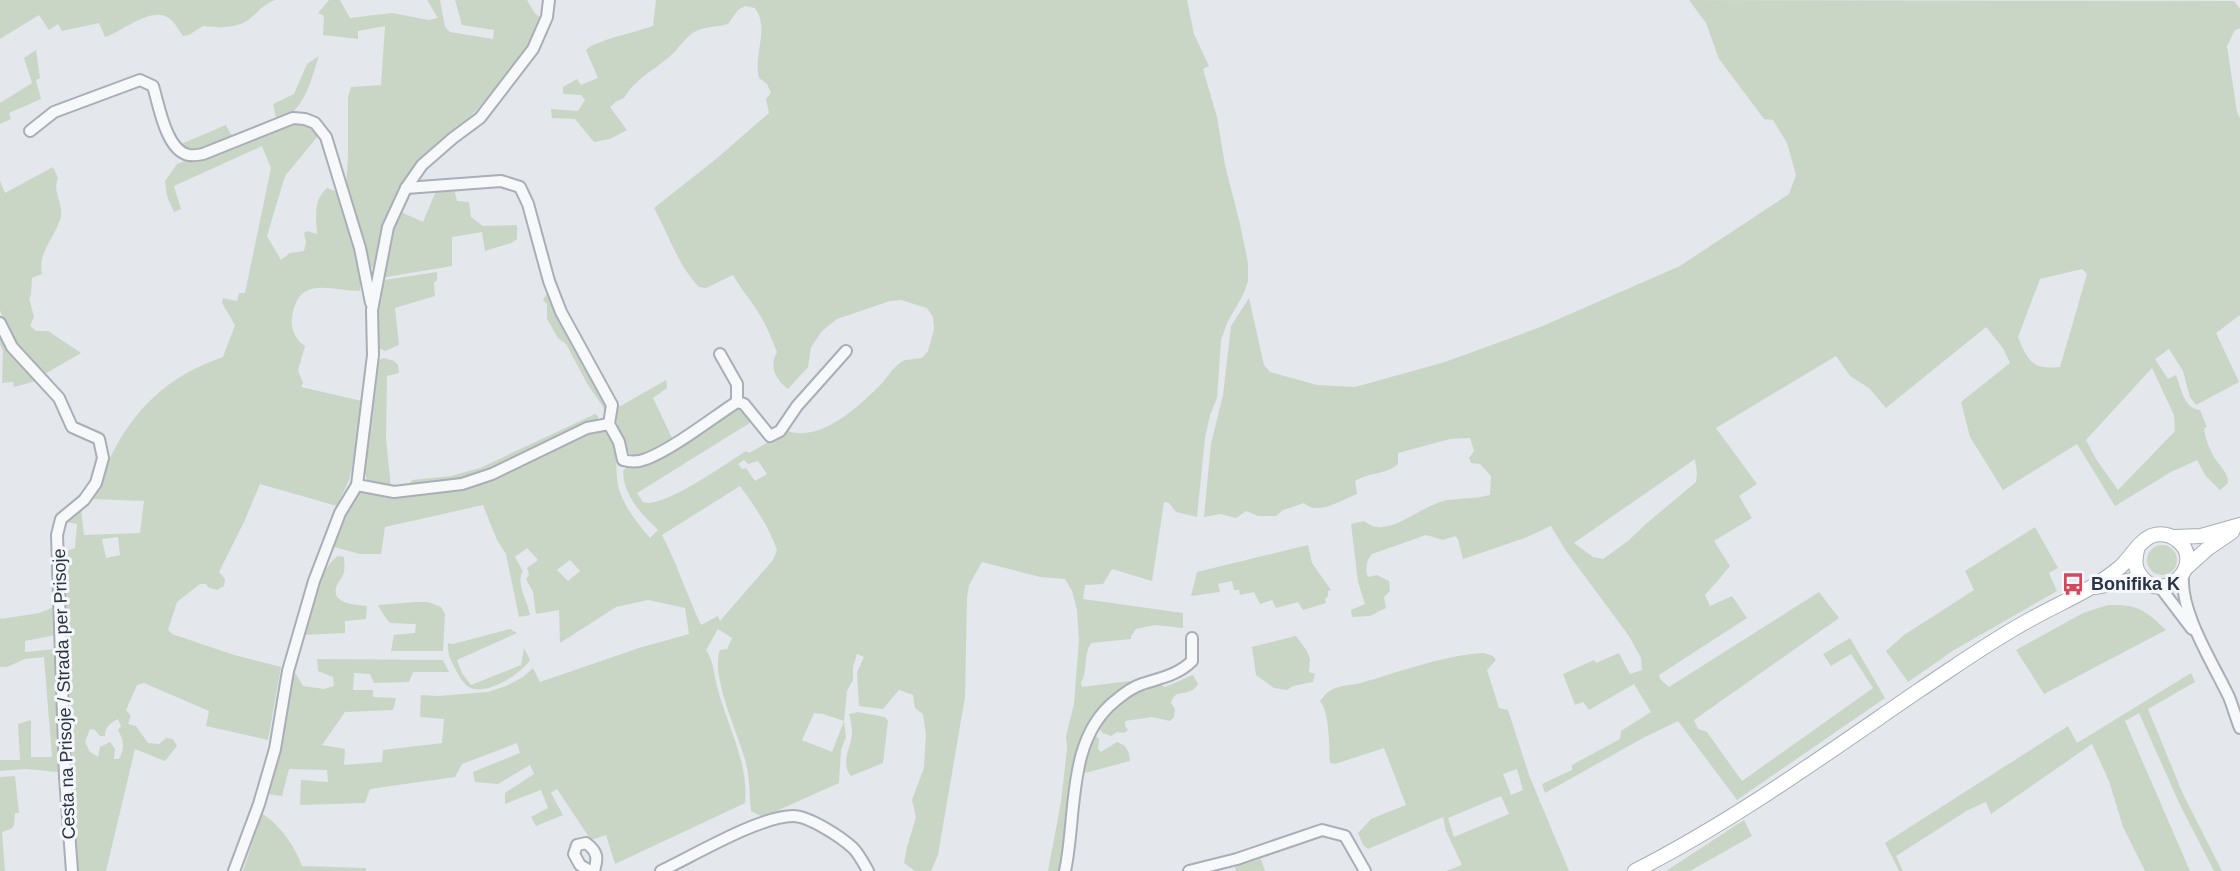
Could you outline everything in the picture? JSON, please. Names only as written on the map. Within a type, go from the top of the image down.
[{"type":"main road","points":[[1635,871],[1738,812],[2008,631],[2088,589],[2119,568],[2148,537],[2157,534],[2174,537],[2201,536],[2240,526]]},
{"type":"main road","points":[[2088,589],[2132,580],[2144,581],[2160,587],[2177,582],[2207,549],[2240,526]]},
{"type":"main road","points":[[2174,537],[2185,550],[2185,571]]},
{"type":"main road","points":[[2137,550],[2135,567],[2144,581]]},
{"type":"street","points":[[372,310],[388,227],[406,188],[423,165],[480,118],[527,57],[547,17],[549,0]]},
{"type":"street","points":[[30,131],[54,112],[140,80],[153,86],[169,137],[182,152],[190,156],[203,154],[293,118],[305,119],[315,123],[326,137],[360,248],[372,310],[373,355],[357,485],[340,513],[314,581],[288,671],[275,749],[259,804],[234,871]]},
{"type":"street","points":[[406,188],[501,181],[520,187],[528,204],[549,281],[561,312],[612,405],[609,424],[619,442],[623,460],[632,462],[646,459],[676,443],[737,402],[744,404],[770,436],[780,431],[797,406],[846,351]]},
{"type":"street","name":"Cesta na Prisoje / Strada per Prisoje","points":[[0,323],[12,347],[59,398],[72,427],[99,439],[104,458],[96,483],[84,500],[61,519],[57,535],[65,777],[72,871]]},
{"type":"street","points":[[720,354],[737,384],[737,402]]},
{"type":"street","points":[[357,485],[394,492],[462,484],[492,474],[587,428],[609,424]]},
{"type":"street","points":[[2185,571],[2183,594],[2201,642],[2230,699],[2240,728]]},
{"type":"street","points":[[2160,587],[2201,642]]},
{"type":"street","points":[[1065,871],[1078,771],[1085,745],[1097,722],[1113,702],[1140,684],[1163,679],[1186,667],[1192,661],[1192,638]]},
{"type":"street","points":[[661,871],[750,828],[775,818],[795,816],[817,824],[854,849],[868,871]]},
{"type":"street","points":[[1189,871],[1238,859],[1322,830],[1345,836],[1365,871]]},
{"type":"green space","points":[[0,0],[275,0],[241,24],[223,27],[203,26],[183,36],[173,22],[164,16],[156,15],[138,20],[105,37],[99,23],[62,31],[58,24],[49,30],[39,15],[0,39]]},
{"type":"green space","points":[[329,0],[340,0],[350,18],[392,13],[429,20],[438,18],[427,0],[440,0],[445,27],[450,32],[493,39],[494,30],[462,25],[455,0],[527,0],[540,18],[523,52],[480,106],[421,161],[402,185],[391,207],[374,267],[370,268],[346,185],[348,97],[351,87],[381,85],[385,26],[358,31],[358,39],[323,35],[324,16],[318,13]]},
{"type":"green space","points":[[656,0],[1187,0],[1194,34],[1209,66],[1203,69],[1217,117],[1225,165],[1240,224],[1248,263],[1248,281],[1221,340],[1217,398],[1210,415],[1205,438],[1197,517],[1176,512],[1169,503],[1164,502],[1152,581],[1112,569],[1103,584],[1085,585],[1083,599],[1183,613],[1183,628],[1155,625],[1136,629],[1131,639],[1091,643],[1087,653],[1082,687],[1138,682],[1100,710],[1069,797],[1062,871],[1048,871],[1061,802],[1067,749],[1066,736],[1074,704],[1079,640],[1077,610],[1072,591],[1065,579],[1040,577],[982,562],[969,585],[965,697],[938,855],[931,871],[915,871],[904,863],[916,817],[912,800],[924,768],[926,735],[923,714],[915,708],[913,695],[899,690],[883,709],[859,706],[857,672],[864,657],[857,654],[853,667],[853,680],[847,691],[844,721],[846,737],[841,750],[839,783],[763,817],[751,811],[746,763],[719,675],[720,650],[727,649],[732,638],[718,629],[706,650],[741,760],[745,803],[615,864],[606,835],[591,840],[557,789],[551,793],[563,815],[536,826],[531,817],[548,808],[541,790],[505,804],[505,793],[534,774],[530,765],[498,784],[475,782],[473,772],[520,753],[517,743],[462,764],[455,777],[370,789],[365,803],[300,805],[301,780],[328,782],[327,770],[289,769],[282,796],[268,794],[280,750],[294,671],[303,686],[324,689],[334,686],[333,677],[318,671],[317,659],[443,660],[449,672],[413,672],[409,682],[374,683],[370,674],[354,673],[353,690],[373,690],[373,697],[396,698],[393,710],[345,712],[322,745],[345,749],[344,765],[382,762],[383,750],[442,743],[444,719],[420,717],[421,695],[488,692],[523,677],[533,668],[540,682],[639,648],[689,634],[685,608],[648,600],[616,607],[560,643],[559,610],[536,614],[533,592],[526,579],[529,575],[527,568],[538,560],[527,548],[515,557],[523,571],[520,581],[530,615],[519,617],[506,554],[497,540],[483,505],[385,527],[381,554],[360,554],[334,547],[340,526],[359,493],[452,488],[593,430],[603,430],[613,444],[621,495],[630,513],[650,538],[658,530],[640,511],[626,489],[623,471],[627,467],[644,466],[739,405],[753,421],[637,493],[643,502],[652,503],[665,499],[695,484],[746,451],[749,453],[788,431],[801,433],[827,427],[853,410],[900,363],[922,358],[928,351],[934,329],[933,317],[927,308],[901,300],[890,301],[837,319],[822,331],[811,347],[808,367],[788,389],[775,372],[774,362],[777,352],[766,326],[733,275],[706,288],[699,287],[685,269],[674,249],[654,208],[769,113],[766,99],[771,93],[767,84],[759,78],[761,24],[755,8],[745,6],[738,10],[728,24],[696,31],[669,57],[639,80],[624,98],[610,107],[627,130],[610,139],[594,142],[575,119],[552,118],[551,109],[578,111],[585,100],[581,95],[563,94],[563,87],[577,79],[581,85],[598,78],[586,50],[607,40],[653,26]],"holes":[[[744,460],[748,464],[758,461],[767,474],[755,481],[746,468],[742,469],[738,464]],[[740,486],[765,524],[777,550],[773,560],[720,621],[718,616],[701,625],[662,535]],[[570,560],[580,571],[568,581],[557,570]],[[814,713],[844,721],[832,752],[802,740]]]},
{"type":"green space","points":[[1689,0],[2234,1],[2240,9],[2240,28],[2235,30],[2227,46],[2237,112],[2240,118],[2240,315],[2216,333],[2239,382],[2196,405],[2190,397],[2183,371],[2169,349],[2155,359],[2168,379],[2176,375],[2187,402],[2190,406],[2200,410],[2207,427],[2204,428],[2208,443],[2228,483],[2220,490],[2205,475],[2197,460],[2171,472],[2115,506],[2077,444],[2003,490],[1970,437],[1961,402],[2010,363],[2003,348],[1986,327],[1886,408],[1869,388],[1850,376],[1836,356],[1716,428],[1757,484],[1739,496],[1752,518],[1714,541],[1730,566],[1705,595],[1710,606],[1732,596],[1747,618],[1659,675],[1669,687],[1819,592],[1839,618],[1694,720],[1698,729],[1707,732],[1742,781],[1873,688],[1851,654],[1831,666],[1823,654],[1850,638],[1885,698],[1737,800],[1678,721],[1545,793],[1542,784],[1572,770],[1572,765],[1620,739],[1621,731],[1651,712],[1634,684],[1589,710],[1583,702],[1575,705],[1563,674],[1594,660],[1596,663],[1619,653],[1630,674],[1642,670],[1641,658],[1629,636],[1566,551],[1551,526],[1525,538],[1463,559],[1458,539],[1455,536],[1443,540],[1426,535],[1372,554],[1367,562],[1367,574],[1368,577],[1377,575],[1389,581],[1390,591],[1384,597],[1386,608],[1370,616],[1352,617],[1351,610],[1365,604],[1358,582],[1351,524],[1364,521],[1377,527],[1390,526],[1439,502],[1490,495],[1491,476],[1480,464],[1471,463],[1469,458],[1474,451],[1470,438],[1450,439],[1398,453],[1398,464],[1393,468],[1355,481],[1357,494],[1330,506],[1316,508],[1304,503],[1283,510],[1276,516],[1258,516],[1246,511],[1236,518],[1220,514],[1204,517],[1211,444],[1223,395],[1231,326],[1249,298],[1264,365],[1270,372],[1317,385],[1355,387],[1445,362],[1538,328],[1680,266],[1789,194],[1796,175],[1787,143],[1773,120],[1764,119],[1719,59],[1706,23]],"holes":[[[2082,269],[2087,274],[2060,367],[2037,365],[2028,358],[2018,337],[2040,279]],[[2152,368],[2174,415],[2175,431],[2118,490],[2096,459],[2086,440]],[[1695,459],[1696,482],[1628,541],[1603,559],[1593,557],[1574,543]]]},
{"type":"green space","points":[[36,50],[40,78],[36,80],[41,99],[9,113],[11,119],[0,124],[0,103],[32,83],[24,58]]},
{"type":"green space","points":[[319,56],[300,103],[294,111],[277,122],[273,104],[294,94],[307,64]]},
{"type":"green space","points":[[288,123],[305,125],[318,136],[285,176],[267,236],[281,260],[290,253],[304,251],[306,242],[304,233],[307,231],[317,234],[316,209],[319,198],[327,188],[337,192],[357,253],[360,291],[327,288],[308,290],[295,304],[292,326],[296,337],[305,346],[298,370],[303,383],[301,387],[362,401],[357,446],[349,480],[337,506],[260,484],[219,572],[225,579],[224,586],[217,590],[209,588],[206,584],[200,584],[177,602],[168,630],[172,634],[234,655],[281,667],[268,740],[206,726],[209,711],[144,683],[137,685],[126,710],[131,716],[128,724],[136,726],[148,743],[159,744],[166,738],[173,739],[177,746],[165,761],[135,749],[106,871],[76,871],[59,554],[75,548],[77,524],[67,522],[81,509],[84,535],[140,533],[144,501],[93,499],[104,469],[119,441],[142,410],[169,384],[223,357],[235,325],[222,303],[223,298],[237,301],[239,293],[245,293],[271,168],[262,146],[174,186],[181,209],[174,212],[167,196],[165,181],[177,164]],"holes":[[[118,537],[120,555],[106,558],[102,539]],[[118,719],[121,726],[118,730],[123,744],[119,759],[114,759],[115,749],[110,742],[100,747],[98,757],[90,752],[85,742],[90,729],[95,730],[100,736],[105,736],[108,726]]]},
{"type":"green space","points":[[226,125],[236,138],[202,149],[181,144]]},
{"type":"green space","points":[[53,167],[58,178],[56,188],[61,216],[44,252],[42,274],[32,278],[29,298],[34,317],[30,326],[36,331],[48,331],[81,353],[43,375],[17,345],[0,310],[0,181],[5,193]]},
{"type":"green space","points":[[454,189],[457,201],[469,202],[471,217],[483,226],[517,225],[517,239],[485,251],[482,232],[452,237],[452,266],[381,278],[391,232],[399,211],[423,222],[436,191]]},
{"type":"green space","points":[[437,272],[437,281],[434,282],[435,296],[395,308],[399,345],[385,351],[379,348],[378,303],[384,280]]},
{"type":"green space","points":[[548,292],[608,403],[608,411],[605,414],[566,344],[558,338],[547,319],[547,304],[543,300]]},
{"type":"green space","points":[[0,330],[9,348],[36,381],[14,387],[13,382],[2,383],[3,351],[0,344]]},
{"type":"green space","points":[[384,358],[398,365],[399,373],[387,376],[386,438],[391,488],[368,483],[364,470],[374,396],[376,361]]},
{"type":"green space","points":[[666,380],[667,388],[653,398],[673,440],[645,455],[631,455],[619,433],[617,408]]},
{"type":"green space","points":[[595,414],[598,420],[586,422],[497,468],[458,483],[407,488],[412,480],[451,476],[480,468]]},
{"type":"green space","points":[[2035,527],[2058,568],[2049,573],[2057,591],[1954,650],[1908,682],[1886,651],[1904,635],[1974,590],[1965,571]]},
{"type":"green space","points":[[1308,545],[1312,563],[1331,590],[1328,591],[1326,603],[1303,610],[1298,602],[1276,608],[1272,600],[1260,604],[1254,592],[1240,595],[1239,590],[1234,590],[1232,581],[1218,584],[1220,592],[1191,596],[1197,572]]},
{"type":"green space","points":[[2162,545],[2173,549],[2177,560],[2173,571],[2162,575],[2151,571],[2147,560],[2151,549]]},
{"type":"green space","points":[[338,556],[344,557],[344,569],[343,576],[337,585],[337,596],[345,602],[367,606],[366,619],[345,621],[345,633],[304,635],[320,581],[331,562]]},
{"type":"green space","points":[[428,602],[441,607],[445,614],[443,651],[391,651],[394,635],[415,633],[416,624],[390,623],[378,605]]},
{"type":"green space","points":[[2108,605],[2134,607],[2166,630],[2044,694],[2016,650],[2083,613]]},
{"type":"green space","points":[[54,607],[55,635],[25,641],[25,652],[56,649],[61,763],[58,772],[26,769],[0,771],[0,760],[20,760],[18,724],[31,720],[31,757],[52,757],[44,657],[25,659],[7,667],[0,667],[0,617],[1,619],[39,613]]},
{"type":"green space","points":[[510,629],[517,633],[457,660],[462,673],[471,685],[521,665],[524,648],[530,660],[526,666],[512,677],[486,689],[471,688],[466,685],[451,660],[448,643],[453,644]]},
{"type":"green space","points":[[1296,636],[1310,659],[1309,672],[1315,674],[1313,682],[1293,686],[1287,690],[1274,688],[1256,675],[1252,647]]},
{"type":"green space","points":[[1484,653],[1493,656],[1496,660],[1487,670],[1499,708],[1508,710],[1529,775],[1569,871],[1446,871],[1462,865],[1446,831],[1443,817],[1368,849],[1363,845],[1358,833],[1371,819],[1406,805],[1384,748],[1335,764],[1330,763],[1326,713],[1320,701],[1336,688],[1438,660]],"holes":[[[1517,769],[1523,790],[1511,795],[1503,774]],[[1501,796],[1509,814],[1454,837],[1448,818]]]},
{"type":"green space","points":[[2191,673],[2195,682],[2148,709],[2183,794],[2222,871],[2214,871],[2180,805],[2139,713],[2125,721],[2190,871],[2145,871],[2123,827],[2109,781],[2092,744],[1991,814],[1986,802],[1968,810],[1896,856],[1903,871],[1899,871],[1885,843],[2068,726],[2077,743]]},
{"type":"green space","points":[[1193,675],[1198,684],[1193,690],[1174,696],[1171,703],[1175,709],[1174,717],[1170,721],[1152,717],[1125,721],[1128,730],[1111,736],[1103,733],[1097,726],[1125,697],[1157,683],[1165,687]]},
{"type":"green space","points":[[858,712],[885,717],[888,721],[883,763],[851,776],[846,766],[852,734],[849,714]]},
{"type":"green space","points":[[1094,734],[1099,739],[1098,749],[1101,752],[1117,742],[1127,749],[1130,761],[1085,773],[1083,762]]},
{"type":"green space","points":[[15,776],[19,813],[15,813],[14,825],[11,829],[2,832],[5,871],[0,871],[0,777]]},
{"type":"green space","points":[[262,814],[275,823],[286,837],[302,866],[366,868],[366,871],[243,871]]},
{"type":"green space","points":[[1744,820],[1752,836],[1690,871],[1666,871]]},
{"type":"green space","points":[[1261,859],[1265,871],[1236,871],[1235,867]]},
{"type":"place","name":"Bonifika K","points":[[2073,584]]}]
